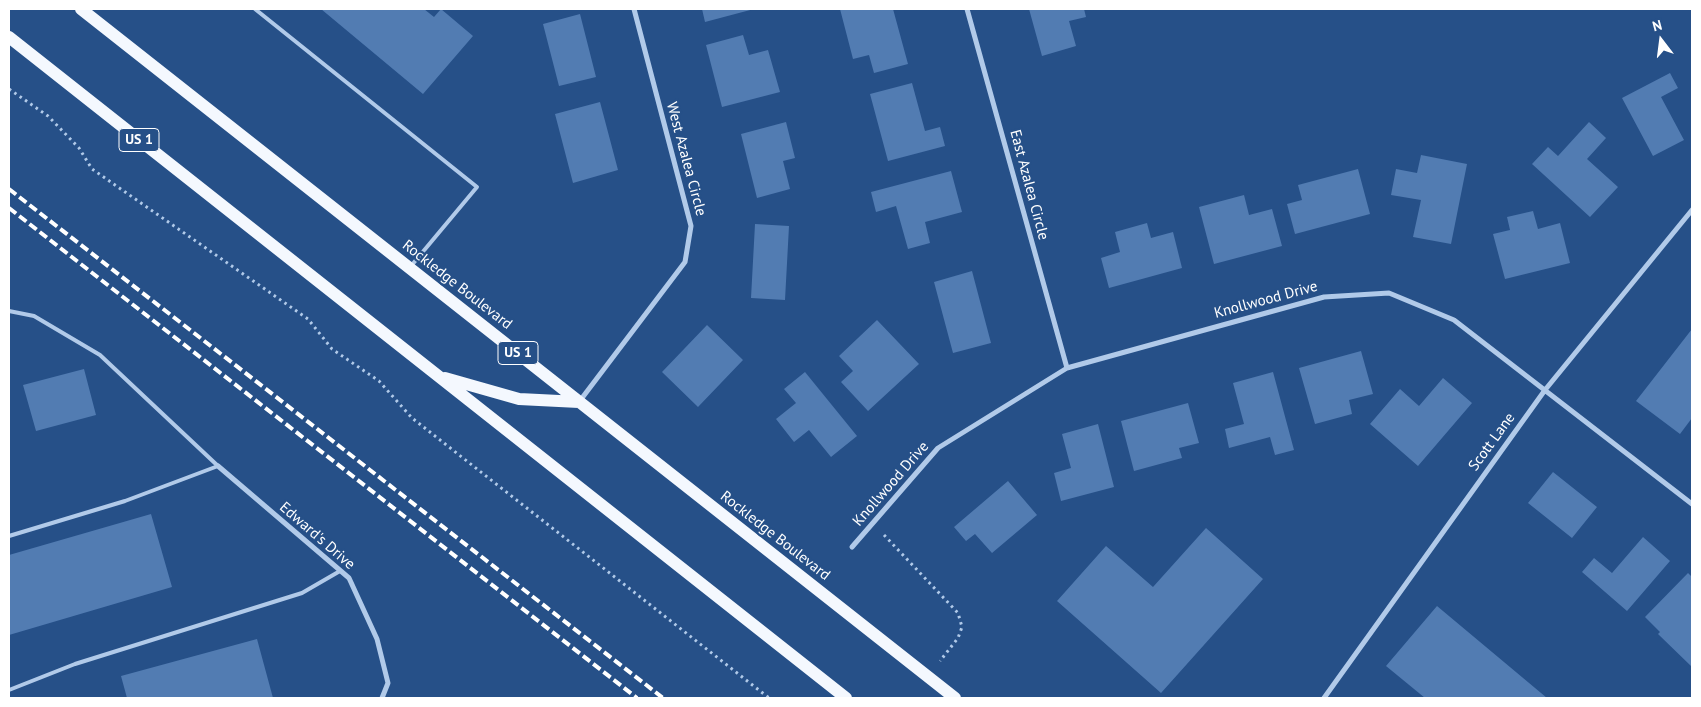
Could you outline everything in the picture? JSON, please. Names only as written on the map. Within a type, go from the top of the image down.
[{"type":"main road","name":"Rockledge Boulevard","points":[[80,9],[955,698]]},
{"type":"main road","name":"US 1","points":[[9,37],[846,698]]},
{"type":"main road","points":[[438,376],[519,399],[579,402]]},
{"type":"street","name":"West Azalea Circle","points":[[579,402],[685,262],[691,226],[634,9]]},
{"type":"street","name":"East Azalea Circle","points":[[967,9],[1067,368]]},
{"type":"street","name":"Scott Lane","points":[[1324,698],[1545,390],[1692,210]]},
{"type":"street","name":"Knollwood Drive","points":[[852,547],[938,448],[1067,368],[1324,296],[1389,293],[1454,320],[1692,504]]},
{"type":"street","name":"Edward's Drive","points":[[218,466],[349,578],[377,638],[388,683],[382,698]]},
{"type":"lane","points":[[255,9],[477,187],[409,268]]},
{"type":"lane","points":[[9,311],[34,316],[100,355],[218,466],[125,501],[9,536]]},
{"type":"lane","points":[[9,690],[75,664],[302,593],[340,571]]},
{"type":"path","points":[[9,90],[48,116],[80,148],[92,169],[308,319],[332,349],[379,381],[412,418],[769,698]]},
{"type":"path","points":[[873,524],[958,613],[962,627],[958,638],[928,677]]},
{"type":"building","points":[[321,9],[424,9],[434,17],[441,9],[473,36],[423,94]]},
{"type":"building","points":[[702,9],[754,9],[705,22]]},
{"type":"building","points":[[840,9],[893,9],[908,64],[874,73],[869,55],[853,59]]},
{"type":"building","points":[[1029,9],[1084,9],[1086,17],[1069,21],[1076,46],[1042,56]]},
{"type":"building","points":[[580,14],[596,77],[559,86],[543,24]]},
{"type":"building","points":[[743,35],[749,55],[768,50],[780,92],[722,107],[706,45]]},
{"type":"building","points":[[1670,73],[1678,88],[1661,97],[1684,140],[1653,156],[1622,98]]},
{"type":"building","points":[[912,83],[925,131],[940,127],[945,146],[888,161],[870,94]]},
{"type":"building","points":[[600,102],[618,170],[573,183],[555,114]]},
{"type":"building","points":[[786,122],[795,158],[783,161],[790,189],[757,198],[741,134]]},
{"type":"building","points":[[1589,122],[1606,138],[1587,159],[1618,187],[1590,217],[1532,164],[1548,147],[1558,156]]},
{"type":"building","points":[[1421,155],[1467,164],[1451,244],[1413,237],[1421,200],[1391,195],[1396,169],[1417,173]]},
{"type":"building","points":[[1358,169],[1370,214],[1295,234],[1287,204],[1302,200],[1298,185]]},
{"type":"building","points":[[951,171],[962,212],[925,222],[930,243],[908,249],[896,206],[876,212],[871,192]]},
{"type":"building","points":[[1244,195],[1249,215],[1272,209],[1282,246],[1214,264],[1199,207]]},
{"type":"building","points":[[1533,211],[1538,229],[1560,223],[1570,263],[1505,279],[1493,234],[1510,230],[1507,217]]},
{"type":"building","points":[[1147,223],[1151,238],[1173,232],[1182,268],[1109,288],[1101,258],[1120,252],[1115,232]]},
{"type":"building","points":[[755,224],[789,226],[785,300],[751,298]]},
{"type":"building","points":[[972,271],[991,343],[953,353],[934,282]]},
{"type":"building","points":[[877,320],[919,364],[868,411],[841,382],[853,371],[839,356]]},
{"type":"building","points":[[707,325],[743,360],[698,407],[662,372]]},
{"type":"building","points":[[1692,329],[1692,418],[1680,434],[1636,401]]},
{"type":"building","points":[[1361,351],[1373,394],[1349,400],[1352,414],[1315,424],[1299,368]]},
{"type":"building","points":[[84,369],[96,415],[36,431],[23,385]]},
{"type":"building","points":[[805,372],[857,436],[831,457],[809,430],[794,442],[776,419],[796,403],[784,389]]},
{"type":"building","points":[[1273,372],[1294,450],[1275,455],[1270,437],[1229,448],[1225,429],[1244,424],[1233,383]]},
{"type":"building","points":[[1443,378],[1472,403],[1418,466],[1370,424],[1400,389],[1419,406]]},
{"type":"building","points":[[1188,403],[1199,443],[1179,448],[1182,458],[1134,471],[1121,421]]},
{"type":"building","points":[[1098,424],[1114,487],[1061,501],[1054,473],[1071,468],[1062,434]]},
{"type":"building","points":[[1553,472],[1597,507],[1572,538],[1528,503]]},
{"type":"building","points":[[1008,481],[1037,515],[992,553],[975,534],[966,541],[954,527]]},
{"type":"building","points":[[151,514],[172,587],[9,635],[9,555]]},
{"type":"building","points":[[1206,528],[1263,579],[1161,693],[1057,601],[1106,546],[1153,587]]},
{"type":"building","points":[[1643,537],[1670,561],[1627,611],[1582,572],[1594,558],[1612,573]]},
{"type":"building","points":[[1688,573],[1692,577],[1692,667],[1658,634],[1660,632],[1645,617]]},
{"type":"building","points":[[1437,606],[1547,698],[1425,698],[1386,666]]},
{"type":"building","points":[[257,639],[273,698],[127,698],[121,676]]},
{"type":"railway","points":[[9,189],[663,698]]},
{"type":"railway","points":[[9,208],[637,698]]}]
